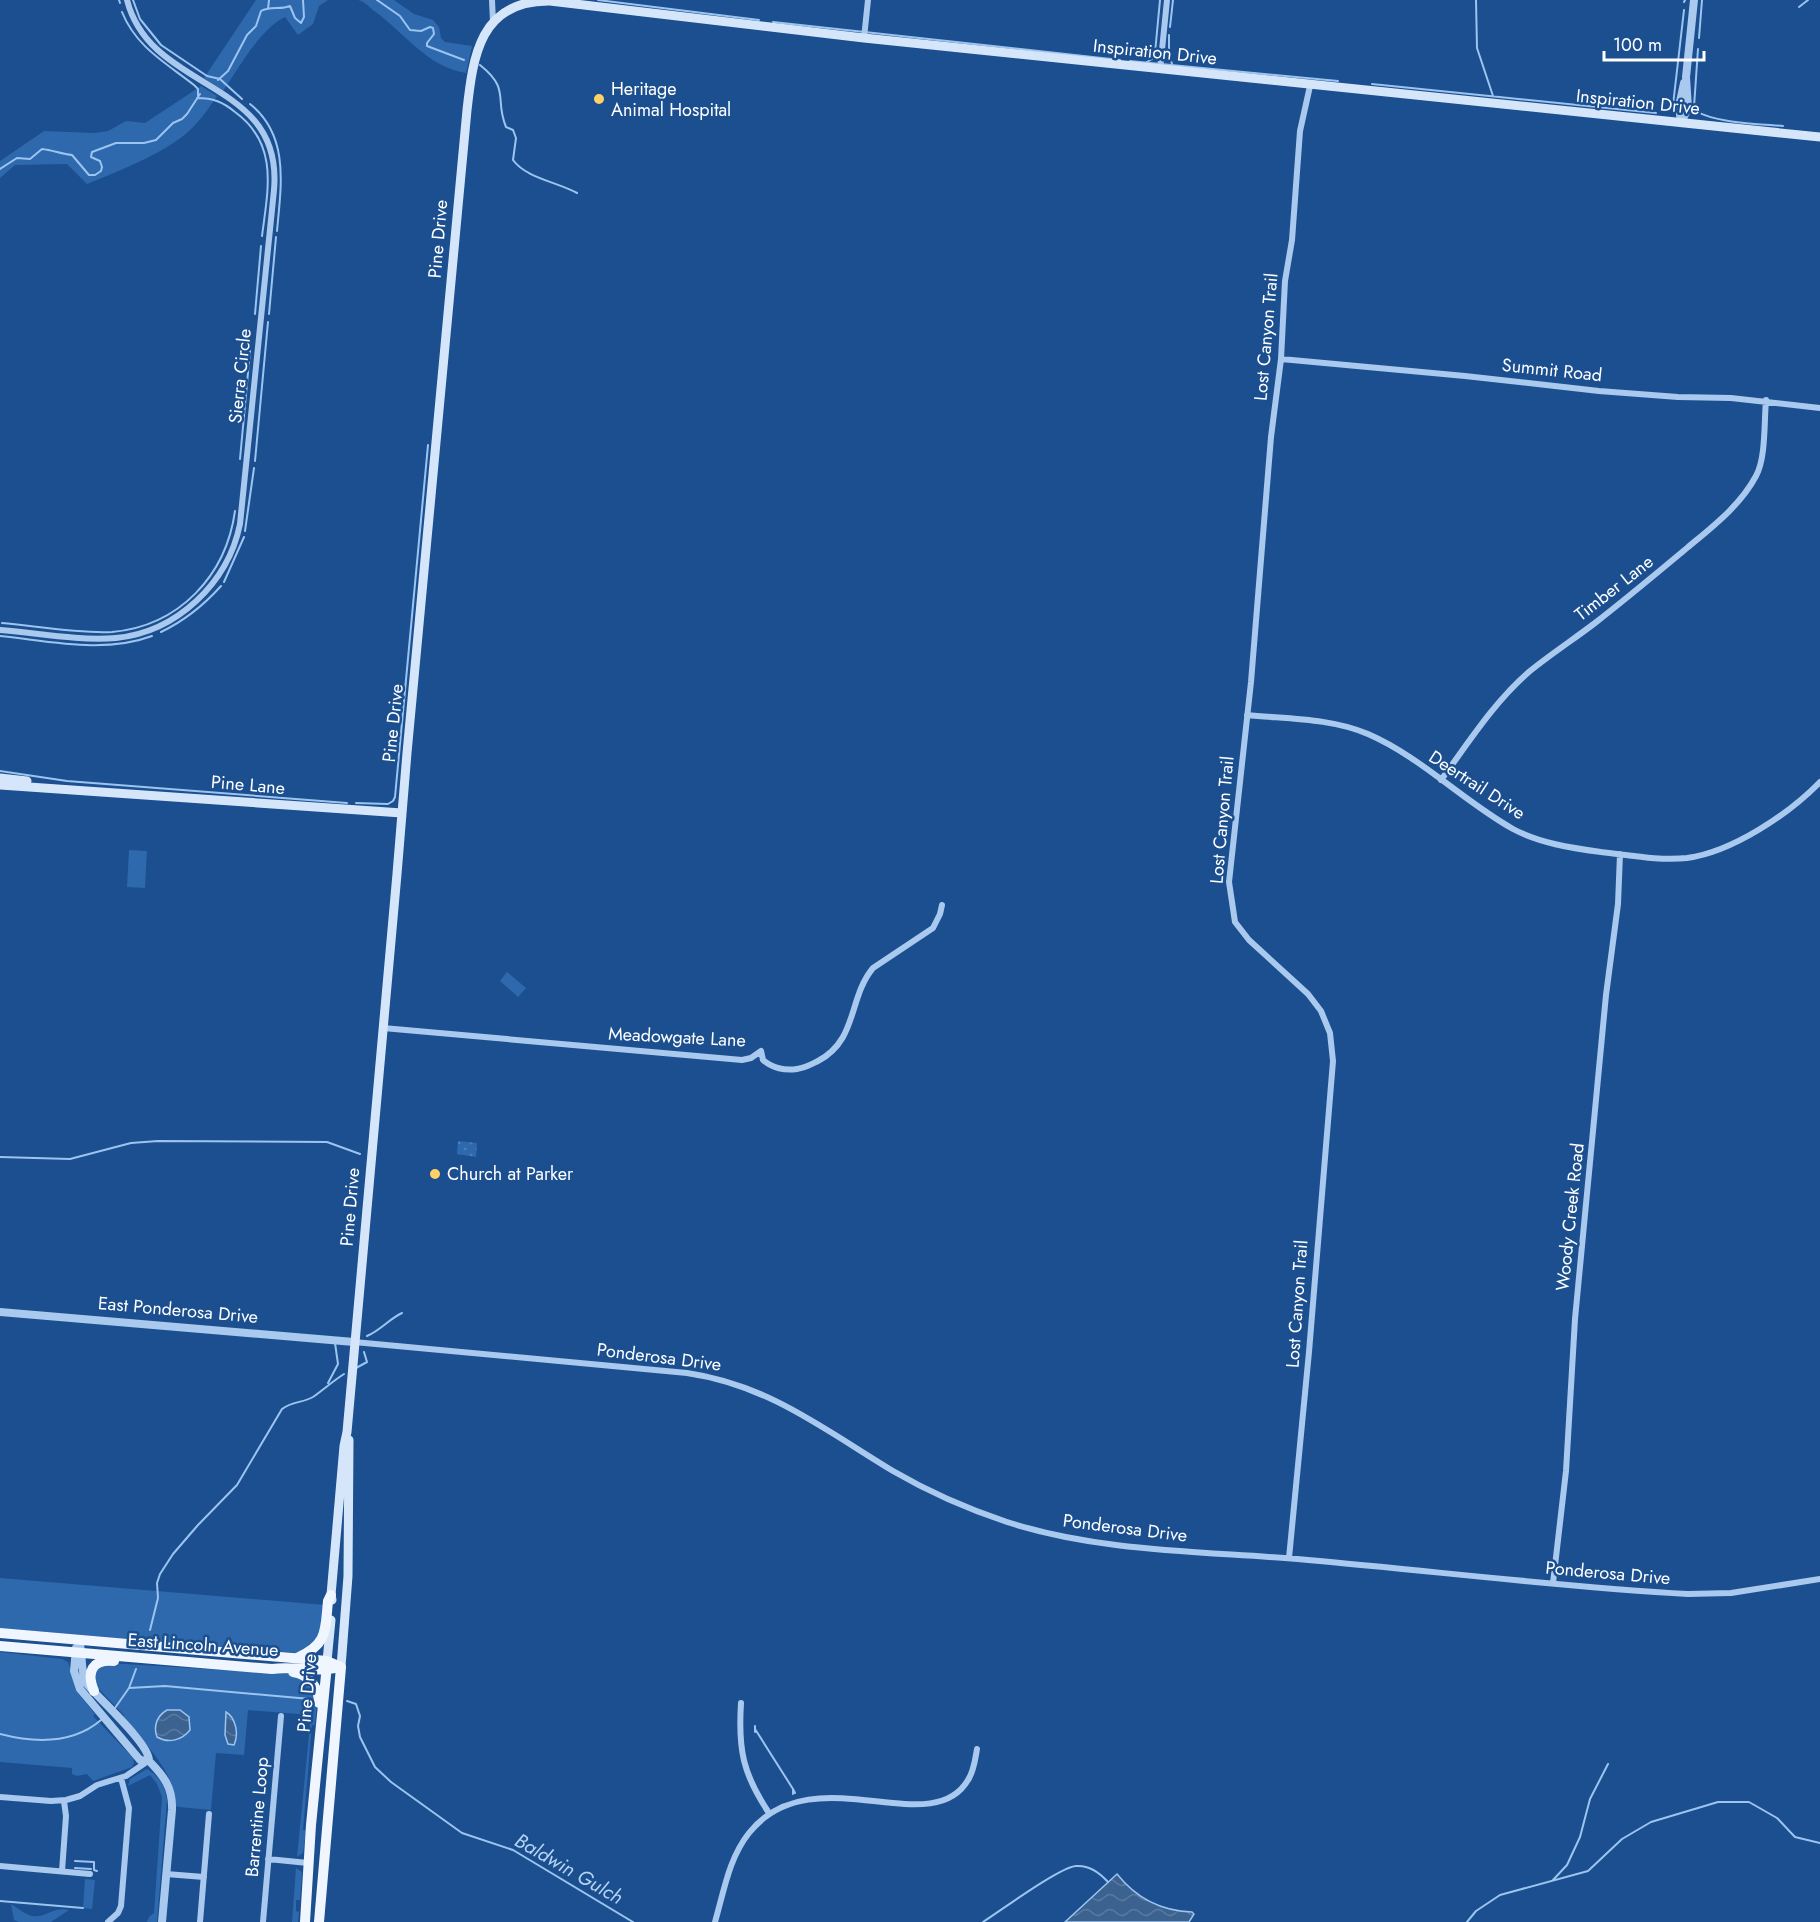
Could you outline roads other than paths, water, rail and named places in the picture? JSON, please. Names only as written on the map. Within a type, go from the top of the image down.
[{"type":"main road","name":"Inspiration Drive","points":[[493,22],[504,11],[517,4],[546,0],[1160,70],[1820,137]]},
{"type":"main road","name":"Pine Drive","points":[[305,1922],[308,1863],[344,1446],[470,83],[476,51],[482,37],[493,22]]},
{"type":"main road","name":"Pine Lane","points":[[0,778],[85,787],[92,790]]},
{"type":"main road","name":"Pine Lane","points":[[0,785],[402,813]]},
{"type":"main road","name":"Pine Drive","points":[[319,1922],[348,1576],[350,1445],[347,1432]]},
{"type":"main road","points":[[297,1658],[323,1640],[328,1600],[331,1595]]},
{"type":"main road","name":"East Lincoln Avenue","points":[[0,1633],[297,1658],[326,1666]]},
{"type":"main road","name":"East Lincoln Avenue","points":[[0,1646],[272,1669],[341,1667]]},
{"type":"main road","points":[[94,1691],[90,1674],[92,1668],[99,1662],[106,1660],[144,1664],[152,1659]]},
{"type":"main road","points":[[272,1669],[302,1674],[317,1690],[319,1699],[315,1744],[317,1754]]},
{"type":"street","name":"Sierra Circle","points":[[0,630],[108,638],[139,634],[156,628],[186,610],[208,588],[228,559],[239,528],[273,201],[274,158],[266,135],[250,115],[174,63],[152,45],[135,24],[127,0]]},
{"type":"street","points":[[492,0],[493,22]]},
{"type":"street","points":[[864,38],[868,0]]},
{"type":"street","points":[[1160,70],[1167,0]]},
{"type":"street","points":[[1682,123],[1679,106],[1686,77],[1694,0]]},
{"type":"street","name":"Lost Canyon Trail","points":[[1289,1558],[1333,1061],[1330,1033],[1321,1011],[1308,994],[1249,940],[1235,922],[1230,894],[1230,867],[1247,715],[1271,439],[1281,359],[1285,281],[1292,240],[1298,153],[1310,86]]},
{"type":"street","name":"Summit Road","points":[[1281,359],[1599,391],[1766,400],[1820,408]]},
{"type":"street","name":"Timber Lane","points":[[1441,780],[1512,688],[1544,660],[1650,579],[1731,510],[1754,480],[1759,468],[1766,400]]},
{"type":"street","name":"Deertrail Drive","points":[[1247,715],[1316,722],[1353,729],[1394,748],[1516,830],[1572,848],[1620,854],[1673,858],[1708,853],[1762,827],[1820,782]]},
{"type":"street","name":"Woody Creek Road","points":[[1553,1583],[1566,1471],[1575,1318],[1617,904],[1620,854]]},
{"type":"street","name":"Meadowgate Lane","points":[[383,1028],[742,1060],[751,1058],[761,1051],[763,1060],[768,1065],[788,1070],[804,1068],[822,1059],[840,1044],[849,1029],[863,982],[873,968],[933,928],[942,905]]},
{"type":"street","name":"East Ponderosa Drive","points":[[0,1312],[354,1342]]},
{"type":"street","name":"Ponderosa Drive","points":[[354,1342],[687,1373],[717,1378],[781,1402],[913,1482],[962,1505],[1008,1522],[1100,1544],[1289,1558],[1701,1595],[1747,1591],[1820,1579]]},
{"type":"street","points":[[79,1640],[75,1674],[78,1686],[140,1760],[149,1761]]},
{"type":"street","points":[[78,1652],[84,1679],[149,1755],[149,1761],[166,1780],[171,1794],[162,1922]]},
{"type":"street","points":[[741,1703],[740,1738],[744,1763],[753,1789],[769,1813]]},
{"type":"street","name":"Barrentine Loop","points":[[263,1922],[281,1716]]},
{"type":"street","points":[[715,1922],[737,1851],[749,1833],[769,1813],[795,1802],[819,1797],[920,1805],[937,1803],[952,1797],[964,1786],[973,1771],[977,1749]]},
{"type":"street","points":[[0,1797],[64,1801],[80,1796],[97,1785],[121,1778],[149,1761]]},
{"type":"street","points":[[108,1922],[119,1912],[122,1905],[129,1808],[121,1778]]},
{"type":"street","points":[[62,1871],[66,1813],[64,1801]]},
{"type":"street","points":[[200,1922],[209,1814]]},
{"type":"street","points":[[268,1859],[308,1863]]},
{"type":"street","points":[[0,1866],[90,1874]]},
{"type":"street","points":[[166,1874],[204,1877]]},
{"type":"water","points":[[167,1710],[180,1710],[189,1717],[190,1730],[183,1736],[171,1740],[157,1737],[155,1729],[157,1722]]},
{"type":"water","points":[[226,1712],[236,1727],[234,1745],[228,1744],[225,1735]]},
{"type":"water","points":[[1117,1874],[1132,1890],[1150,1902],[1194,1914],[1189,1922],[1065,1922]]},
{"type":"waterway","points":[[133,0],[140,19],[161,45],[207,76],[220,79],[242,99]]},
{"type":"waterway","points":[[268,9],[269,0]]},
{"type":"waterway","points":[[218,80],[228,71],[247,35],[256,26],[261,11],[290,6],[295,18],[301,23],[304,17],[303,0]]},
{"type":"waterway","points":[[377,0],[400,16],[410,30],[421,31],[433,28],[434,34],[427,46],[464,60]]},
{"type":"waterway","points":[[598,0],[759,20]]},
{"type":"waterway","points":[[1147,62],[1155,53],[1160,0]]},
{"type":"waterway","points":[[1170,27],[1173,0]]},
{"type":"waterway","points":[[1476,0],[1477,48],[1493,96]]},
{"type":"waterway","points":[[1699,38],[1702,0]]},
{"type":"waterway","points":[[1799,7],[1808,0]]},
{"type":"waterway","points":[[1673,105],[1684,10]]},
{"type":"waterway","points":[[122,12],[135,35],[144,45],[194,85],[198,89],[198,96]]},
{"type":"waterway","points":[[773,22],[1120,60]]},
{"type":"waterway","points":[[1169,35],[1169,54],[1172,64]]},
{"type":"waterway","points":[[1698,49],[1694,107],[1696,111],[1714,118],[1750,124],[1783,126]]},
{"type":"waterway","points":[[1130,61],[1338,81]]},
{"type":"waterway","points":[[480,65],[490,74],[499,88],[506,127],[513,130],[516,138],[513,160],[526,171],[577,193]]},
{"type":"waterway","points":[[1372,84],[1656,113]]},
{"type":"waterway","points":[[0,169],[17,158],[30,159],[42,149],[72,155],[89,175],[95,175],[101,171],[102,167],[100,161],[91,157],[92,152],[116,143],[144,143],[156,140],[173,123],[187,114],[200,94]]},
{"type":"waterway","points":[[197,98],[218,101],[226,106],[249,125],[259,138],[267,168],[268,185],[262,236]]},
{"type":"waterway","points":[[250,104],[263,117],[272,131],[277,146],[281,179],[277,231]]},
{"type":"waterway","points":[[269,314],[276,237]]},
{"type":"waterway","points":[[255,314],[261,246]]},
{"type":"waterway","points":[[255,461],[268,322]]},
{"type":"waterway","points":[[240,459],[250,351]]},
{"type":"waterway","points":[[356,803],[388,804],[395,797],[428,445]]},
{"type":"waterway","points":[[245,531],[254,468]]},
{"type":"waterway","points":[[2,623],[72,631],[112,632],[136,628],[158,620],[195,594],[210,576],[230,535],[235,511]]},
{"type":"waterway","points":[[224,582],[244,537]]},
{"type":"waterway","points":[[161,632],[193,612],[221,586]]},
{"type":"waterway","points":[[0,636],[76,645],[115,644],[152,636]]},
{"type":"waterway","points":[[0,771],[67,781],[347,803]]},
{"type":"waterway","points":[[0,1157],[70,1159],[131,1143],[158,1141],[327,1142],[360,1154]]},
{"type":"waterway","points":[[367,1336],[402,1313]]},
{"type":"waterway","points":[[328,1383],[338,1364],[335,1343]]},
{"type":"waterway","points":[[356,1368],[367,1362],[364,1352]]},
{"type":"waterway","points":[[150,1630],[158,1598],[157,1583],[160,1574],[173,1554],[198,1525],[237,1485],[282,1409],[313,1397],[344,1374]]},
{"type":"waterway","name":"Baldwin Gulch","points":[[115,1708],[129,1688],[136,1669]]},
{"type":"waterway","name":"Baldwin Gulch","points":[[129,1688],[165,1686],[310,1699]]},
{"type":"waterway","name":"Baldwin Gulch","points":[[347,1701],[356,1704],[360,1716],[358,1726],[360,1737],[375,1767],[391,1782],[462,1833],[513,1850],[633,1922]]},
{"type":"waterway","name":"Baldwin Gulch","points":[[0,1734],[27,1739],[53,1739],[78,1734],[101,1720]]},
{"type":"waterway","points":[[755,1726],[755,1732]]},
{"type":"waterway","points":[[755,1729],[793,1789]]},
{"type":"waterway","points":[[1553,1880],[1567,1865],[1580,1837],[1590,1799],[1608,1764]]},
{"type":"waterway","points":[[793,1794],[793,1789],[795,1793]]},
{"type":"waterway","name":"Baldwin Gulch","points":[[1467,1922],[1476,1911],[1500,1895],[1588,1871],[1622,1839],[1651,1822],[1718,1802],[1749,1802],[1777,1818],[1795,1837],[1820,1843]]},
{"type":"waterway","points":[[75,1861],[94,1862],[94,1870],[97,1871]]},
{"type":"waterway","points":[[983,1922],[1044,1881],[1068,1868],[1076,1866],[1090,1868],[1108,1882]]},
{"type":"waterway","points":[[75,1868],[91,1869]]},
{"type":"waterway","points":[[0,1901],[83,1908]]},
{"type":"place","name":"Heritage Animal Hospital","points":[[599,99]]},
{"type":"place","name":"Church at Parker","points":[[435,1174]]}]
